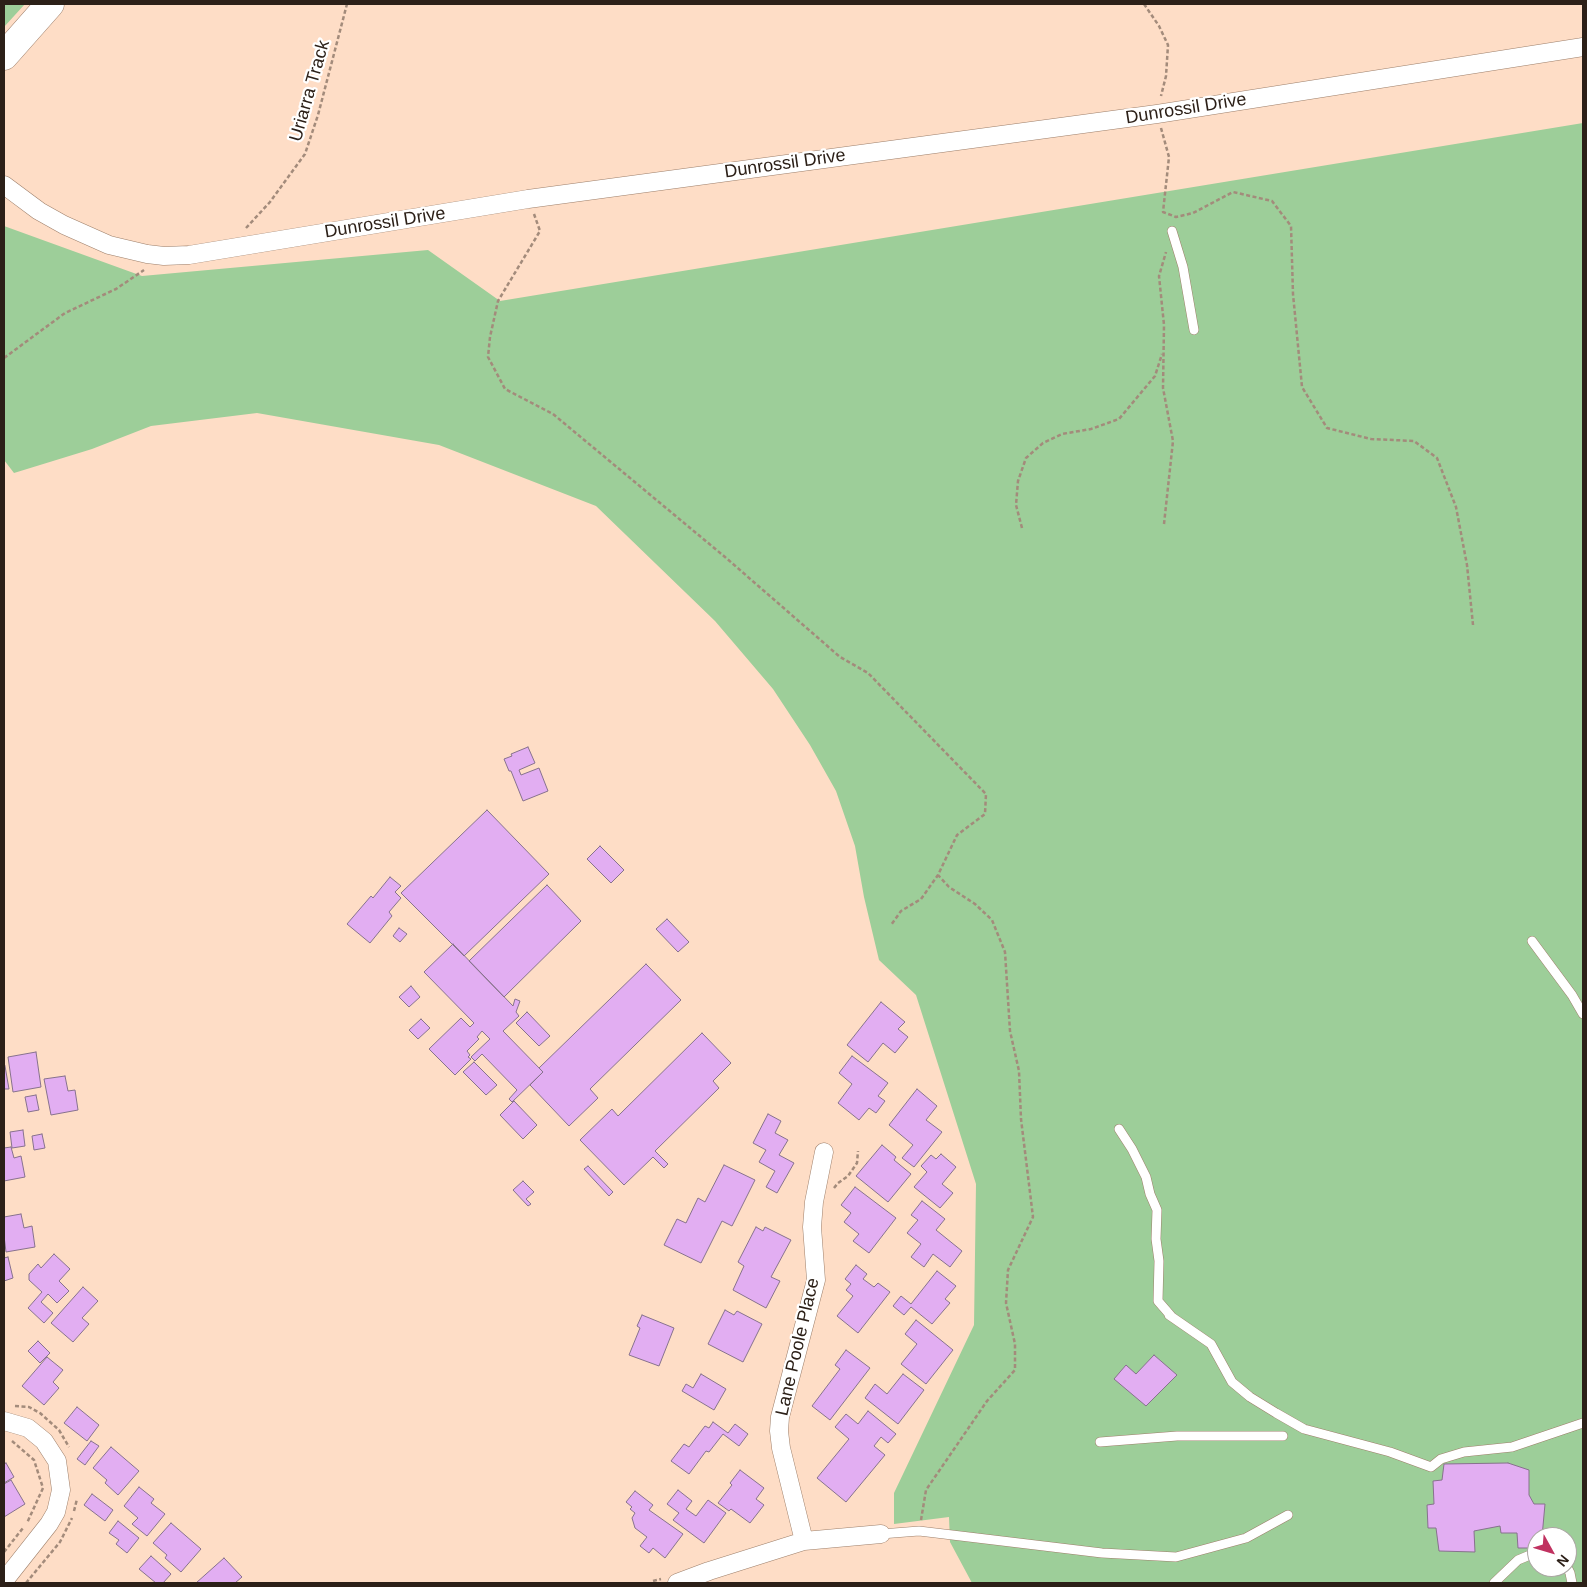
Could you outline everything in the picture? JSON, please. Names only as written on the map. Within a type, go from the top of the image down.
[{"type":"main road","points":[[7,54],[50,4]]},
{"type":"street","name":"Dunrossil Drive","points":[[4,184],[39,211],[87,236],[132,251],[164,256],[228,249],[528,199],[1157,114],[1583,47]]},
{"type":"street","name":"Lane Poole Place","points":[[804,1541],[781,1448],[779,1431],[780,1417],[816,1280],[812,1227],[814,1202],[824,1152]]},
{"type":"street","points":[[4,1421],[28,1428],[44,1441],[57,1461],[61,1490],[56,1512],[49,1524],[4,1581]]},
{"type":"street","points":[[677,1583],[804,1541],[880,1534]]},
{"type":"lane","points":[[1172,231],[1184,267],[1194,330]]},
{"type":"lane","points":[[1532,941],[1572,995],[1583,1014]]},
{"type":"lane","points":[[1119,1129],[1132,1149],[1146,1177],[1150,1194],[1158,1210],[1156,1239],[1159,1261],[1158,1301],[1170,1316],[1211,1344],[1232,1382],[1250,1397],[1304,1429],[1390,1452],[1431,1467],[1441,1459],[1464,1452],[1512,1447],[1583,1422]]},
{"type":"lane","points":[[1100,1442],[1177,1436],[1283,1436]]},
{"type":"lane","points":[[880,1534],[919,1531],[1102,1552],[1176,1557],[1246,1538],[1288,1515]]},
{"type":"lane","points":[[1494,1583],[1518,1560],[1527,1556]]},
{"type":"path","name":"Uriarra Track","points":[[228,249],[270,202],[305,154],[318,115],[347,4]]},
{"type":"path","points":[[1144,4],[1159,26],[1168,45],[1166,76],[1157,114],[1169,157],[1163,212],[1176,217],[1193,213],[1233,192],[1272,201],[1291,226],[1294,294],[1302,387],[1327,428],[1371,440],[1414,441],[1437,458],[1456,507],[1467,565],[1473,625]]},
{"type":"path","points":[[528,199],[540,231],[498,301],[490,338],[488,357],[505,389],[553,414],[725,557],[840,657],[868,673],[986,794],[985,814],[958,835],[938,875],[921,900],[901,911],[891,925]]},
{"type":"path","points":[[1164,524],[1173,441],[1163,388],[1164,325],[1159,276],[1176,217]]},
{"type":"path","points":[[4,358],[65,313],[116,289],[164,256]]},
{"type":"path","points":[[1022,528],[1016,505],[1018,481],[1026,458],[1043,443],[1062,434],[1091,429],[1119,419],[1154,376],[1163,350]]},
{"type":"path","points":[[919,1531],[926,1490],[988,1401],[1015,1370],[1014,1344],[1006,1303],[1008,1270],[1032,1217],[1021,1119],[1019,1071],[1010,1031],[1005,952],[992,920],[975,904],[949,887],[938,875]]},
{"type":"path","points":[[4,1552],[28,1521],[43,1488],[34,1460],[9,1439]]},
{"type":"green space","points":[[4,4],[25,4],[4,27]]},
{"type":"green space","points":[[1583,123],[1583,1583],[972,1583],[950,1542],[949,1517],[894,1524],[894,1493],[974,1325],[976,1184],[916,995],[879,960],[864,897],[855,846],[836,791],[810,745],[773,689],[715,621],[596,506],[439,445],[257,413],[151,426],[92,449],[14,473],[4,460],[4,226],[142,276],[428,250],[500,301]]},
{"type":"building","points":[[528,747],[535,763],[519,770],[521,775],[539,768],[548,791],[523,801],[504,759]]},
{"type":"building","points":[[487,810],[549,874],[464,956],[401,893]]},
{"type":"building","points":[[600,846],[624,870],[611,883],[587,859]]},
{"type":"building","points":[[390,877],[401,886],[395,892],[401,898],[389,912],[392,916],[370,943],[347,924],[371,896],[373,898]]},
{"type":"building","points":[[547,885],[581,921],[504,997],[469,961]]},
{"type":"building","points":[[667,919],[689,942],[678,952],[656,929]]},
{"type":"building","points":[[399,928],[407,934],[400,942],[393,936]]},
{"type":"building","points":[[453,944],[513,1006],[515,999],[520,1001],[516,1012],[519,1016],[503,1031],[543,1072],[512,1102],[509,1099],[517,1090],[482,1054],[475,1061],[471,1057],[490,1039],[482,1031],[477,1037],[479,1039],[467,1051],[470,1055],[468,1057],[471,1059],[455,1075],[429,1049],[461,1018],[470,1027],[474,1023],[424,972]]},
{"type":"building","points":[[646,964],[681,1000],[590,1089],[598,1098],[569,1126],[530,1085],[543,1072],[539,1068]]},
{"type":"building","points":[[411,986],[420,997],[409,1007],[399,997]]},
{"type":"building","points":[[881,1002],[905,1022],[898,1029],[908,1037],[895,1053],[883,1043],[868,1062],[847,1045]]},
{"type":"building","points":[[527,1012],[550,1036],[539,1046],[516,1023]]},
{"type":"building","points":[[421,1019],[430,1028],[418,1039],[409,1030]]},
{"type":"building","points":[[702,1033],[731,1063],[713,1081],[719,1088],[655,1151],[668,1164],[664,1168],[653,1157],[624,1185],[580,1140],[612,1109],[618,1116]]},
{"type":"building","points":[[36,1052],[41,1087],[13,1092],[8,1057]]},
{"type":"building","points":[[852,1056],[888,1083],[878,1096],[885,1101],[876,1113],[869,1108],[859,1120],[838,1103],[852,1084],[839,1073]]},
{"type":"building","points":[[474,1062],[497,1085],[486,1095],[463,1072]]},
{"type":"building","points":[[5,1066],[9,1089],[4,1089]]},
{"type":"building","points":[[65,1076],[68,1091],[75,1090],[78,1110],[51,1115],[44,1079]]},
{"type":"building","points":[[917,1089],[937,1106],[926,1120],[942,1132],[914,1167],[902,1158],[913,1145],[889,1125]]},
{"type":"building","points":[[36,1095],[39,1110],[28,1112],[25,1097]]},
{"type":"building","points":[[514,1101],[537,1125],[523,1139],[500,1115]]},
{"type":"building","points":[[768,1114],[781,1121],[775,1133],[788,1140],[779,1155],[794,1163],[777,1193],[766,1187],[775,1171],[759,1162],[766,1150],[753,1143]]},
{"type":"building","points":[[23,1130],[25,1146],[12,1148],[10,1132]]},
{"type":"building","points":[[42,1134],[45,1148],[34,1150],[32,1136]]},
{"type":"building","points":[[882,1145],[896,1157],[894,1160],[911,1174],[888,1202],[856,1176]]},
{"type":"building","points":[[11,1147],[14,1158],[21,1156],[25,1177],[4,1181],[4,1148]]},
{"type":"building","points":[[941,1154],[956,1167],[942,1184],[953,1193],[940,1208],[914,1187],[927,1172],[921,1166],[931,1155],[936,1159]]},
{"type":"building","points":[[724,1165],[755,1180],[732,1226],[722,1221],[701,1263],[664,1245],[677,1219],[686,1223],[698,1198],[705,1202]]},
{"type":"building","points":[[588,1166],[613,1192],[609,1196],[584,1169]]},
{"type":"building","points":[[523,1181],[534,1192],[526,1199],[531,1204],[528,1206],[513,1190]]},
{"type":"building","points":[[855,1187],[896,1218],[869,1253],[853,1241],[859,1234],[844,1222],[851,1213],[841,1205]]},
{"type":"building","points":[[922,1201],[945,1219],[936,1230],[962,1251],[950,1267],[933,1254],[924,1267],[911,1257],[921,1244],[907,1233],[918,1220],[911,1215]]},
{"type":"building","points":[[21,1214],[24,1228],[32,1226],[35,1247],[6,1252],[4,1217]]},
{"type":"building","points":[[756,1227],[763,1231],[765,1227],[791,1240],[771,1277],[780,1281],[766,1308],[733,1290],[744,1266],[738,1262]]},
{"type":"building","points":[[54,1254],[70,1269],[59,1281],[69,1291],[57,1303],[48,1294],[41,1302],[53,1313],[44,1323],[28,1308],[42,1292],[29,1280],[29,1274],[38,1264],[41,1268]]},
{"type":"building","points":[[8,1257],[13,1278],[4,1281],[4,1258]]},
{"type":"building","points":[[856,1265],[867,1274],[863,1279],[874,1287],[878,1283],[890,1292],[858,1333],[837,1316],[853,1296],[846,1290],[851,1284],[845,1279]]},
{"type":"building","points":[[937,1271],[956,1286],[945,1299],[950,1303],[932,1324],[911,1307],[904,1315],[893,1306],[901,1296],[911,1304]]},
{"type":"building","points":[[83,1287],[98,1301],[82,1318],[89,1324],[73,1342],[51,1323]]},
{"type":"building","points":[[725,1310],[734,1315],[737,1311],[762,1324],[743,1362],[708,1344]]},
{"type":"building","points":[[642,1315],[674,1328],[659,1366],[629,1355],[640,1328],[637,1326]]},
{"type":"building","points":[[916,1320],[953,1350],[926,1384],[901,1364],[917,1344],[905,1334]]},
{"type":"building","points":[[38,1341],[50,1353],[40,1363],[28,1351]]},
{"type":"building","points":[[846,1350],[870,1368],[830,1420],[812,1406],[840,1369],[835,1365]]},
{"type":"building","points":[[1154,1355],[1177,1375],[1146,1406],[1114,1379],[1126,1365],[1136,1374]]},
{"type":"building","points":[[47,1357],[63,1370],[53,1382],[59,1388],[44,1405],[22,1386]]},
{"type":"building","points":[[701,1374],[726,1389],[714,1410],[682,1391],[686,1384],[693,1388]]},
{"type":"building","points":[[903,1374],[924,1390],[898,1424],[865,1398],[875,1384],[887,1394]]},
{"type":"building","points":[[77,1407],[99,1425],[87,1441],[64,1423]]},
{"type":"building","points":[[868,1411],[896,1434],[888,1443],[881,1437],[874,1446],[885,1455],[846,1502],[817,1478],[849,1439],[835,1427],[846,1414],[858,1424]]},
{"type":"building","points":[[713,1422],[728,1433],[735,1424],[748,1434],[739,1446],[723,1434],[709,1452],[706,1451],[689,1474],[671,1461],[684,1444],[689,1447],[705,1426],[709,1428]]},
{"type":"building","points":[[91,1441],[99,1446],[85,1465],[77,1459]]},
{"type":"building","points":[[111,1447],[139,1471],[118,1495],[105,1483],[107,1480],[93,1468]]},
{"type":"building","points":[[6,1463],[14,1477],[4,1483],[4,1464]]},
{"type":"building","points":[[1508,1463],[1529,1470],[1529,1495],[1534,1504],[1545,1504],[1543,1527],[1527,1527],[1527,1548],[1518,1548],[1517,1533],[1501,1533],[1500,1526],[1474,1531],[1475,1552],[1439,1551],[1436,1528],[1428,1528],[1427,1505],[1434,1504],[1433,1481],[1442,1480],[1444,1464]]},
{"type":"building","points":[[740,1470],[764,1488],[756,1499],[764,1505],[750,1523],[731,1509],[729,1511],[718,1503],[732,1485],[730,1483]]},
{"type":"building","points":[[11,1480],[25,1504],[4,1517],[4,1484]]},
{"type":"building","points":[[139,1487],[154,1499],[151,1503],[165,1514],[147,1536],[132,1524],[138,1518],[124,1506]]},
{"type":"building","points":[[678,1490],[692,1501],[686,1509],[696,1516],[708,1500],[726,1513],[704,1543],[673,1520],[679,1513],[667,1504]]},
{"type":"building","points":[[635,1491],[653,1505],[649,1510],[683,1534],[665,1558],[653,1548],[649,1553],[640,1546],[647,1537],[635,1528],[632,1518],[635,1513],[626,1502]]},
{"type":"building","points":[[92,1494],[113,1510],[105,1521],[84,1505]]},
{"type":"building","points":[[118,1521],[139,1538],[127,1553],[116,1544],[119,1540],[109,1533]]},
{"type":"building","points":[[171,1523],[201,1549],[181,1572],[165,1558],[167,1555],[153,1543]]},
{"type":"building","points":[[151,1556],[171,1574],[163,1583],[156,1583],[139,1569]]},
{"type":"building","points":[[224,1558],[242,1577],[235,1583],[196,1583]]}]
